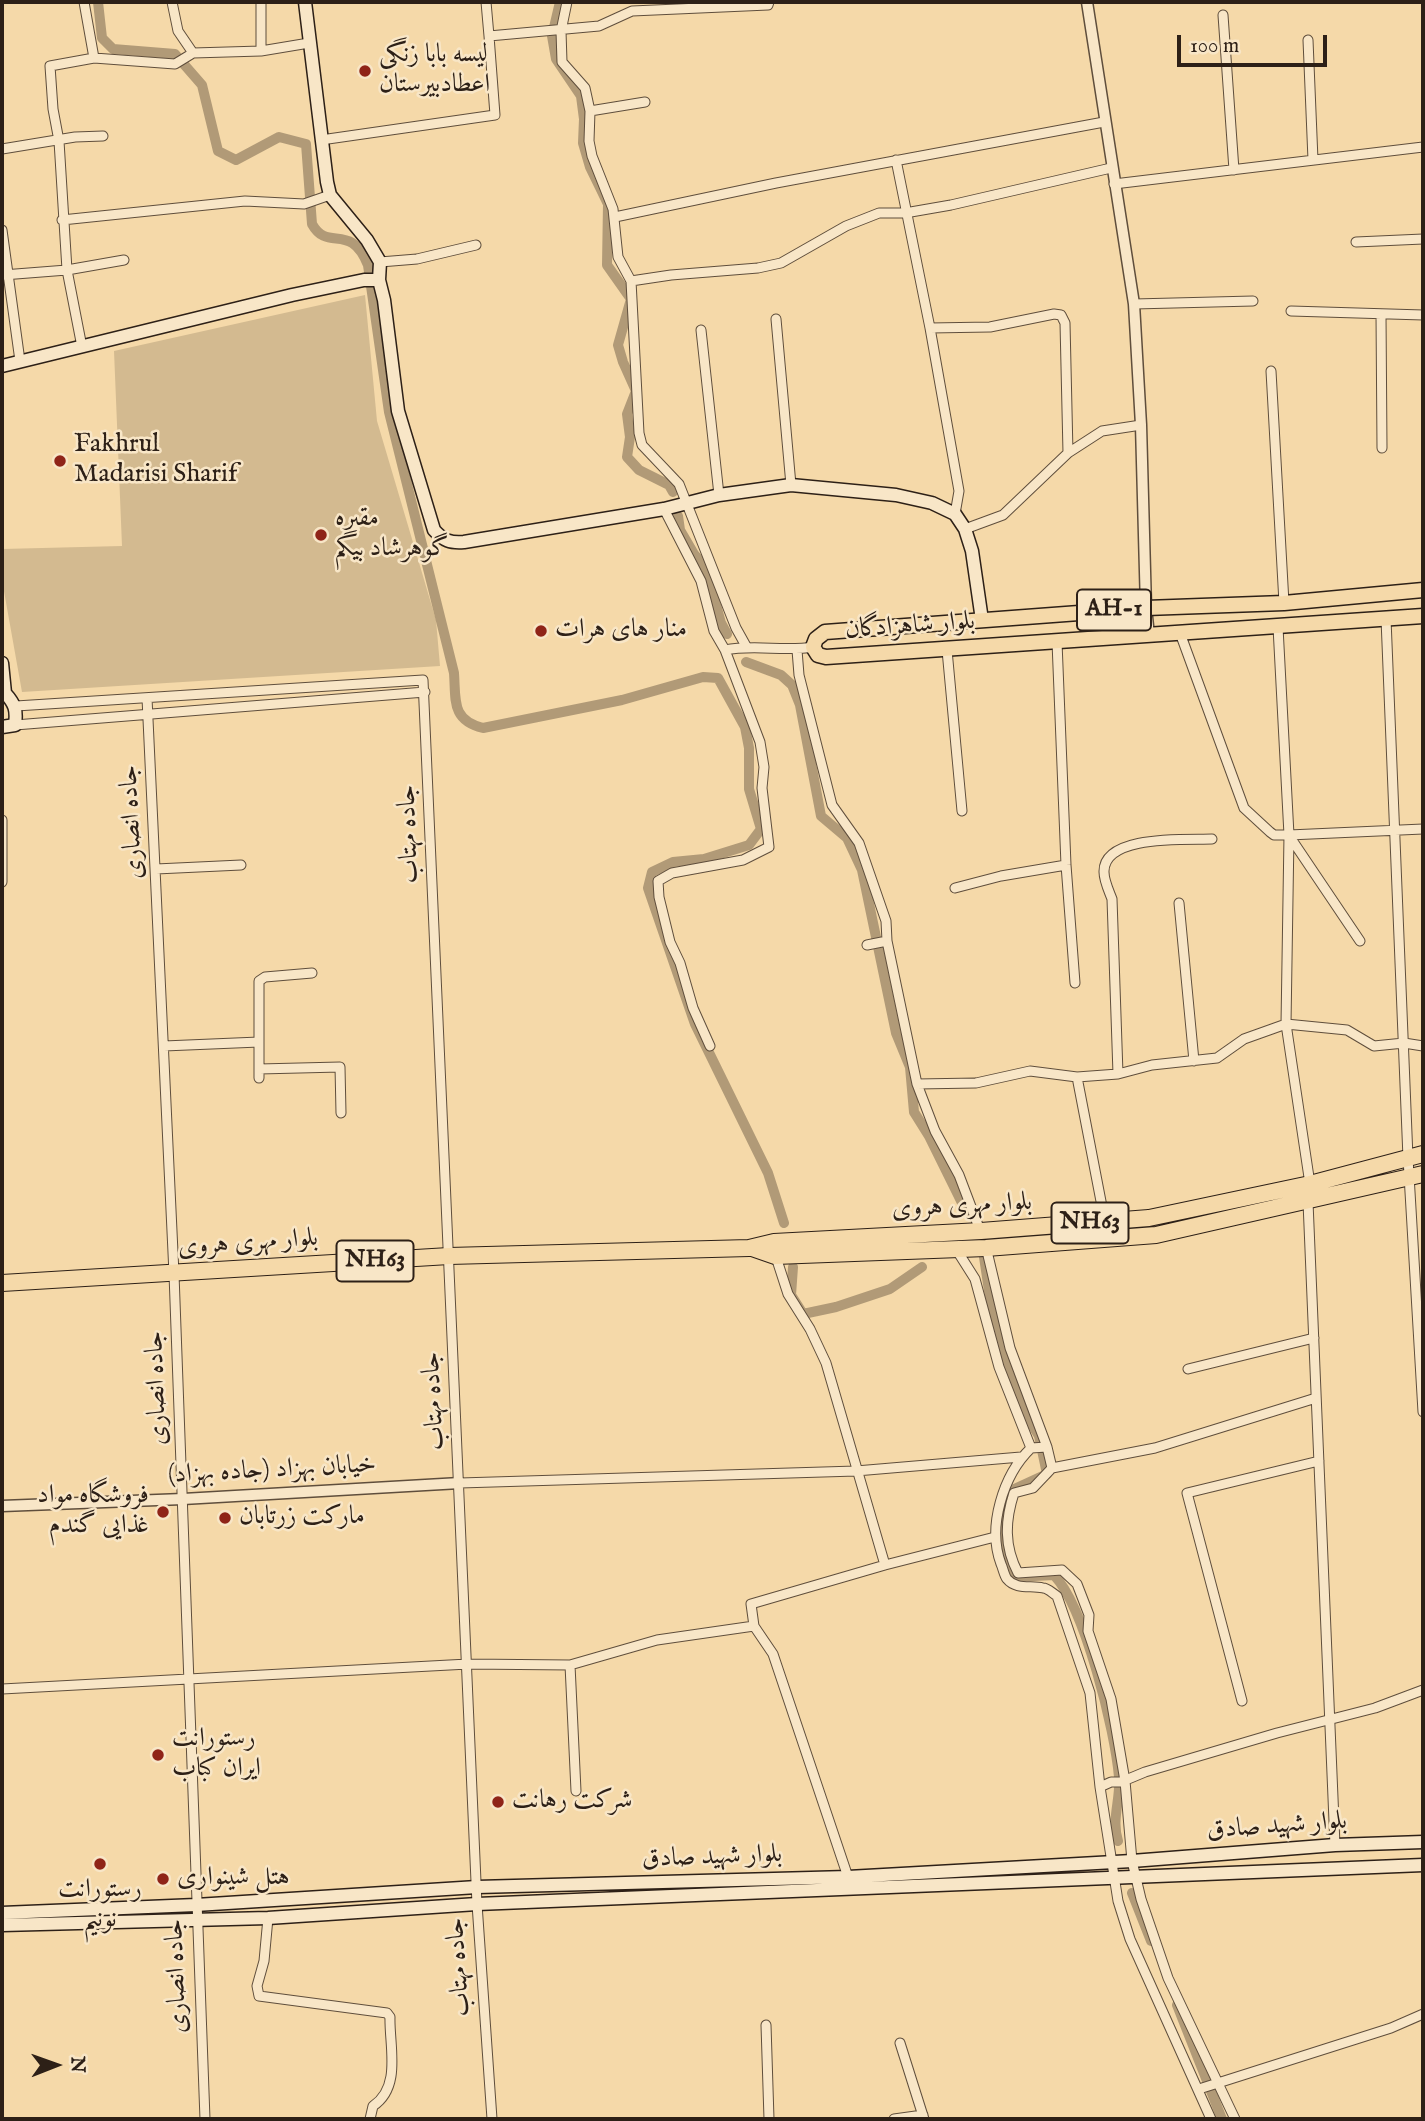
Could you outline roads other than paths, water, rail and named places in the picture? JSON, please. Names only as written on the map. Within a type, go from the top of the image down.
[{"type":"highway","name":"بلوار مهری هروی","points":[[774,1249],[1149,1218],[1310,1184],[1416,1156]]},
{"type":"highway","name":"بلوار مهری هروی","points":[[2,1283],[449,1256],[749,1248],[986,1248],[1156,1235],[1417,1175]]},
{"type":"main road","points":[[306,2],[309,44],[330,195],[367,240],[380,262],[379,280],[398,411],[434,530],[442,539],[464,542],[664,509],[719,495],[791,485],[897,495],[932,503],[955,514],[965,529],[972,551],[982,620]]},
{"type":"main road","points":[[2,366],[292,295],[364,280],[379,280]]},
{"type":"main road","name":"بلوار شاهزادگان","points":[[1423,590],[1284,603],[1146,608],[825,632],[816,639],[813,648],[826,657],[1423,616]]},
{"type":"main road","points":[[2,663],[3,695],[16,706],[8,726]]},
{"type":"main road","name":"بلوار شهید صادق","points":[[2,1913],[196,1905],[477,1887],[848,1877],[1423,1842]]},
{"type":"main road","name":"بلوار شهید صادق","points":[[2,1925],[268,1918],[477,1904],[1423,1864]]},
{"type":"street","points":[[83,2],[94,58]]},
{"type":"street","points":[[172,2],[178,31],[193,53]]},
{"type":"street","points":[[261,2],[261,51]]},
{"type":"street","points":[[321,140],[495,115],[486,2]]},
{"type":"street","points":[[567,2],[561,31],[562,62],[585,88],[590,111],[589,141],[592,156],[615,217],[618,257],[631,281],[639,433],[642,445],[679,484],[736,628],[746,646]]},
{"type":"street","points":[[489,36],[599,26],[632,6],[768,5],[768,2]]},
{"type":"street","points":[[1087,2],[1134,304],[1149,635]]},
{"type":"street","points":[[1223,15],[1234,170]]},
{"type":"street","points":[[1308,40],[1314,160]]},
{"type":"street","points":[[82,347],[67,270],[59,141],[53,110],[50,66],[94,58],[174,64],[193,53],[261,51],[309,44]]},
{"type":"street","points":[[590,111],[645,102]]},
{"type":"street","points":[[615,217],[776,183],[1104,122]]},
{"type":"street","points":[[2,149],[103,136]]},
{"type":"street","points":[[1114,184],[1423,146]]},
{"type":"street","points":[[896,160],[959,491],[955,514]]},
{"type":"street","points":[[631,281],[758,268],[780,263],[846,226],[879,213],[905,213],[951,205],[1111,168]]},
{"type":"street","points":[[62,220],[245,201],[304,204],[330,195]]},
{"type":"street","points":[[2,230],[4,275],[20,361]]},
{"type":"street","points":[[1356,242],[1423,239]]},
{"type":"street","points":[[380,262],[417,259],[476,245]]},
{"type":"street","points":[[4,275],[67,270],[124,260]]},
{"type":"street","points":[[1134,304],[1253,301]]},
{"type":"street","points":[[1291,311],[1423,315]]},
{"type":"street","points":[[1381,313],[1382,448]]},
{"type":"street","points":[[930,328],[989,327],[1054,314],[1061,315],[1065,323],[1068,453]]},
{"type":"street","points":[[776,319],[791,485]]},
{"type":"street","points":[[701,330],[719,495]]},
{"type":"street","points":[[1271,371],[1284,603]]},
{"type":"street","points":[[965,529],[1003,515],[1068,453],[1102,431],[1141,425]]},
{"type":"street","points":[[664,509],[701,581],[715,631],[761,741],[764,767],[762,788],[769,847],[743,860],[672,873],[658,881],[659,897],[670,942],[709,1046]]},
{"type":"street","points":[[1386,619],[1404,1043],[1417,1175],[1423,1412]]},
{"type":"street","points":[[1278,627],[1289,835],[1286,1024],[1310,1184]]},
{"type":"street","points":[[1180,633],[1244,808],[1274,835],[1423,829]]},
{"type":"street","points":[[1057,642],[1066,865],[1075,983]]},
{"type":"street","points":[[725,650],[746,646],[797,650],[813,648]]},
{"type":"street","points":[[797,650],[799,675],[832,805],[859,843],[886,921],[887,941],[917,1084],[935,1131],[959,1175],[981,1231],[1010,1348],[1047,1447],[1052,1468]]},
{"type":"street","points":[[947,650],[962,811]]},
{"type":"street","name":"جاده مهتاب","points":[[147,698],[423,680],[477,1904],[492,2119]]},
{"type":"street","points":[[8,726],[425,692]]},
{"type":"street","points":[[16,706],[147,698]]},
{"type":"street","name":"جاده انصاری","points":[[147,698],[174,1273],[205,2119]]},
{"type":"street","points":[[2,820],[2,882]]},
{"type":"street","points":[[1289,835],[1360,941]]},
{"type":"street","points":[[1118,1074],[1112,899],[1104,873],[1105,864],[1124,846],[1141,842],[1212,839]]},
{"type":"street","points":[[156,869],[241,865]]},
{"type":"street","points":[[955,888],[1002,876],[1066,865]]},
{"type":"street","points":[[1179,903],[1194,1061]]},
{"type":"street","points":[[867,945],[887,941]]},
{"type":"street","points":[[312,973],[265,977],[259,981],[259,1073],[340,1066],[341,1113]]},
{"type":"street","points":[[917,1084],[976,1083],[1030,1071],[1077,1077],[1118,1074],[1152,1065],[1217,1058],[1244,1040],[1286,1024],[1347,1030],[1374,1046],[1404,1043],[1423,1046]]},
{"type":"street","points":[[164,1046],[259,1042]]},
{"type":"street","points":[[1077,1077],[1105,1222]]},
{"type":"street","points":[[1308,1202],[1335,1846]]},
{"type":"street","points":[[774,1249],[788,1294],[810,1329],[826,1363],[885,1565]]},
{"type":"street","points":[[956,1249],[975,1279],[999,1367],[1031,1448]]},
{"type":"street","points":[[1188,1369],[1314,1338]]},
{"type":"street","points":[[1235,2119],[1168,1978],[1141,1899],[1119,1781],[1111,1699],[1088,1631],[1089,1615],[1077,1584],[1062,1570],[1018,1573],[1009,1556],[1007,1515],[1014,1493],[1033,1488],[1052,1468],[1155,1448],[1316,1398]]},
{"type":"street","points":[[1047,1447],[1031,1448],[1021,1457],[1001,1499],[995,1536],[999,1558],[1007,1579],[1017,1586],[1046,1588],[1057,1596],[1090,1693],[1112,1877],[1130,1939],[1201,2088],[1211,2119]]},
{"type":"street","points":[[460,1483],[856,1471],[1021,1457]]},
{"type":"street","points":[[1242,1701],[1187,1493],[1319,1461]]},
{"type":"street","name":"خیابان بهزاد (جاده بهزاد)","points":[[2,1506],[460,1483]]},
{"type":"street","points":[[848,1877],[773,1654],[754,1626],[751,1604],[995,1536]]},
{"type":"street","points":[[2,1689],[468,1664],[570,1665],[657,1640],[754,1626]]},
{"type":"street","points":[[570,1665],[576,1791]]},
{"type":"street","points":[[1100,1787],[1179,1762],[1375,1708],[1423,1690]]},
{"type":"street","points":[[268,1918],[264,1961],[257,1986],[259,1996],[387,2012],[390,2017],[390,2079],[382,2100],[373,2106],[370,2119]]},
{"type":"street","points":[[1201,2088],[1391,2028],[1423,2014]]},
{"type":"street","points":[[766,2025],[769,2119]]},
{"type":"street","points":[[894,2119],[924,2117],[900,2043]]},
{"type":"waterway","points":[[98,2],[102,38],[113,49],[175,54],[202,85],[218,151],[236,160],[279,137],[306,144],[312,224],[325,236],[354,244],[368,265],[389,412],[454,673],[457,708],[465,720],[483,728],[622,700],[703,677],[718,678],[745,727],[749,748],[749,789],[761,829],[749,845],[704,859],[673,862],[652,872],[648,888],[695,1024],[768,1173],[784,1223]]},
{"type":"waterway","points":[[560,2],[552,36],[556,59],[581,96],[583,143],[590,167],[608,204],[607,265],[631,299],[618,345],[636,391],[627,414],[630,437],[627,457],[639,470],[669,485],[673,492]]},
{"type":"waterway","points":[[678,516],[680,530],[706,568],[721,623],[727,634]]},
{"type":"waterway","points":[[746,662],[781,675],[792,685],[800,705],[821,816],[847,838],[862,870],[896,1033],[910,1067],[914,1112],[929,1136],[967,1213]]},
{"type":"waterway","points":[[984,1257],[992,1311],[1009,1374],[1039,1436],[1047,1474],[1010,1491],[1002,1524],[1003,1545],[1014,1577],[1054,1575],[1066,1591],[1077,1614],[1097,1671],[1112,1730],[1119,1777],[1115,1825],[1118,1841]]},
{"type":"waterway","points":[[793,1267],[791,1295],[803,1314],[836,1307],[890,1289],[922,1267]]},
{"type":"waterway","points":[[1132,1893],[1151,1941]]},
{"type":"waterway","points":[[1177,2005],[1222,2119]]},
{"type":"place","name":"لیسه بابا زنگی اعطادبیرستان","points":[[365,71]]},
{"type":"place","name":"Fakhrul Madarisi Sharif","points":[[60,461]]},
{"type":"place","name":"مقبره گوهرشاد بیگم","points":[[321,535]]},
{"type":"place","name":"منار های هرات","points":[[541,631]]},
{"type":"place","name":"فروشگاه مواد غذایی گندم","points":[[163,1512]]},
{"type":"place","name":"مارکت زرتابان","points":[[225,1518]]},
{"type":"place","name":"رستورانت ایران کباب","points":[[158,1755]]},
{"type":"place","name":"شرکت رهانت","points":[[498,1802]]},
{"type":"place","name":"رستورانت نونیم","points":[[100,1864]]},
{"type":"place","name":"هتل شینواری","points":[[163,1879]]}]
